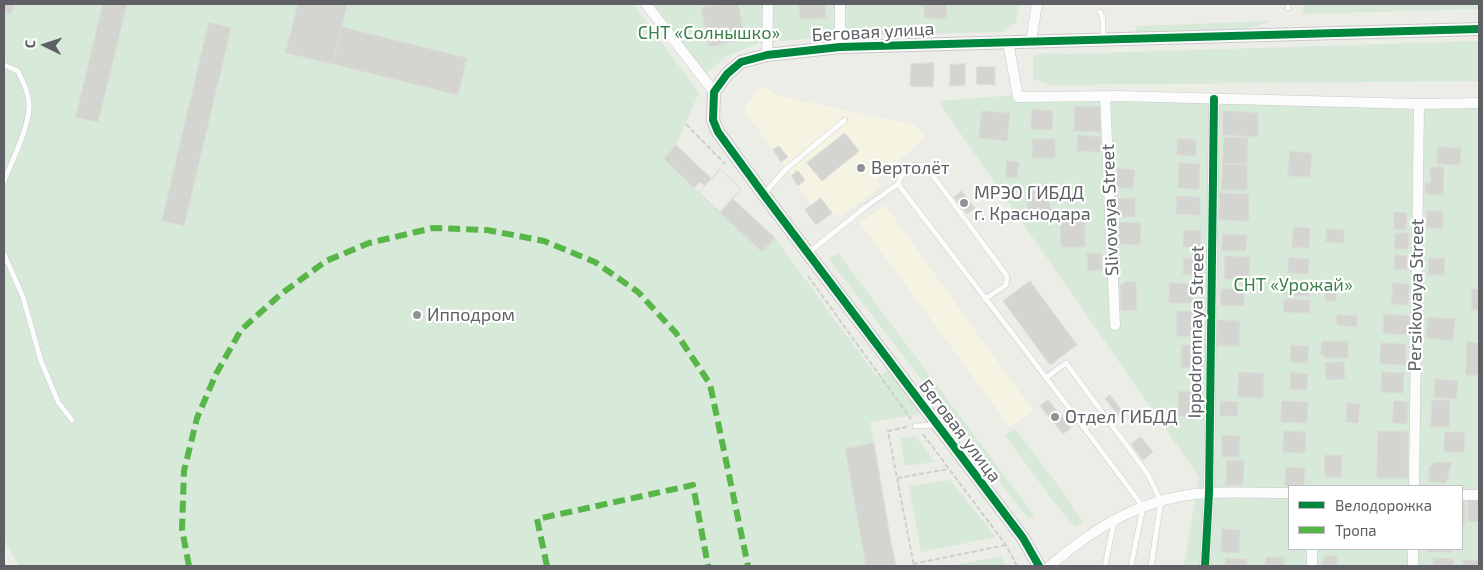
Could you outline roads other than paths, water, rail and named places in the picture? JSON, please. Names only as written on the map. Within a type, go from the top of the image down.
[{"type":"street","points":[[646,4],[714,92]]},
{"type":"street","points":[[767,56],[768,4]]},
{"type":"street","points":[[840,4],[840,47]]},
{"type":"street","points":[[1031,41],[1037,4]]},
{"type":"street","name":"Беговая улица","points":[[1039,566],[1023,538],[718,132],[713,120],[714,92],[728,74],[741,62],[767,56],[840,47],[1479,29]]},
{"type":"street","points":[[1008,42],[1018,97],[1105,96],[1419,104],[1479,103]]},
{"type":"street","name":"Slivovaya Street","points":[[1105,96],[1115,325]]},
{"type":"street","name":"Ippodromnaya Street","points":[[1205,566],[1209,493],[1214,99]]},
{"type":"street","name":"Persikovaya Street","points":[[1414,485],[1419,104]]},
{"type":"street","points":[[1050,566],[1072,547],[1115,519],[1161,501],[1209,493],[1288,493]]},
{"type":"street","points":[[1463,495],[1479,495]]},
{"type":"street","points":[[1312,550],[1312,566]]},
{"type":"street","points":[[1413,550],[1413,566]]},
{"type":"lane","points":[[1100,12],[1103,19],[1103,40]]},
{"type":"lane","points":[[4,65],[18,71],[26,90],[30,107],[4,182]]},
{"type":"lane","points":[[764,195],[786,169],[845,120]]},
{"type":"lane","points":[[808,253],[898,184],[902,175],[915,165],[925,166],[1007,276],[1006,285],[985,299]]},
{"type":"lane","points":[[898,184],[1143,507],[1131,566]]},
{"type":"lane","points":[[4,254],[23,297],[41,361],[58,402],[72,420]]},
{"type":"lane","points":[[1046,377],[1066,363],[1147,473],[1161,501],[1151,566]]},
{"type":"lane","points":[[915,426],[921,424],[937,425]]},
{"type":"lane","points":[[1105,566],[1115,519]]},
{"type":"place","name":"Вертолёт","points":[[861,168]]},
{"type":"place","name":"МРЭО ГИБДД г. Краснодара","points":[[964,203]]},
{"type":"place","name":"Ипподром","points":[[417,315]]},
{"type":"place","name":"Отдел ГИБДД","points":[[1055,417]]},
{"type":"park label","name":"СНТ «Солнышко»","points":[[709,33]]},
{"type":"park label","name":"СНТ «Урожай»","points":[[1293,285]]}]
